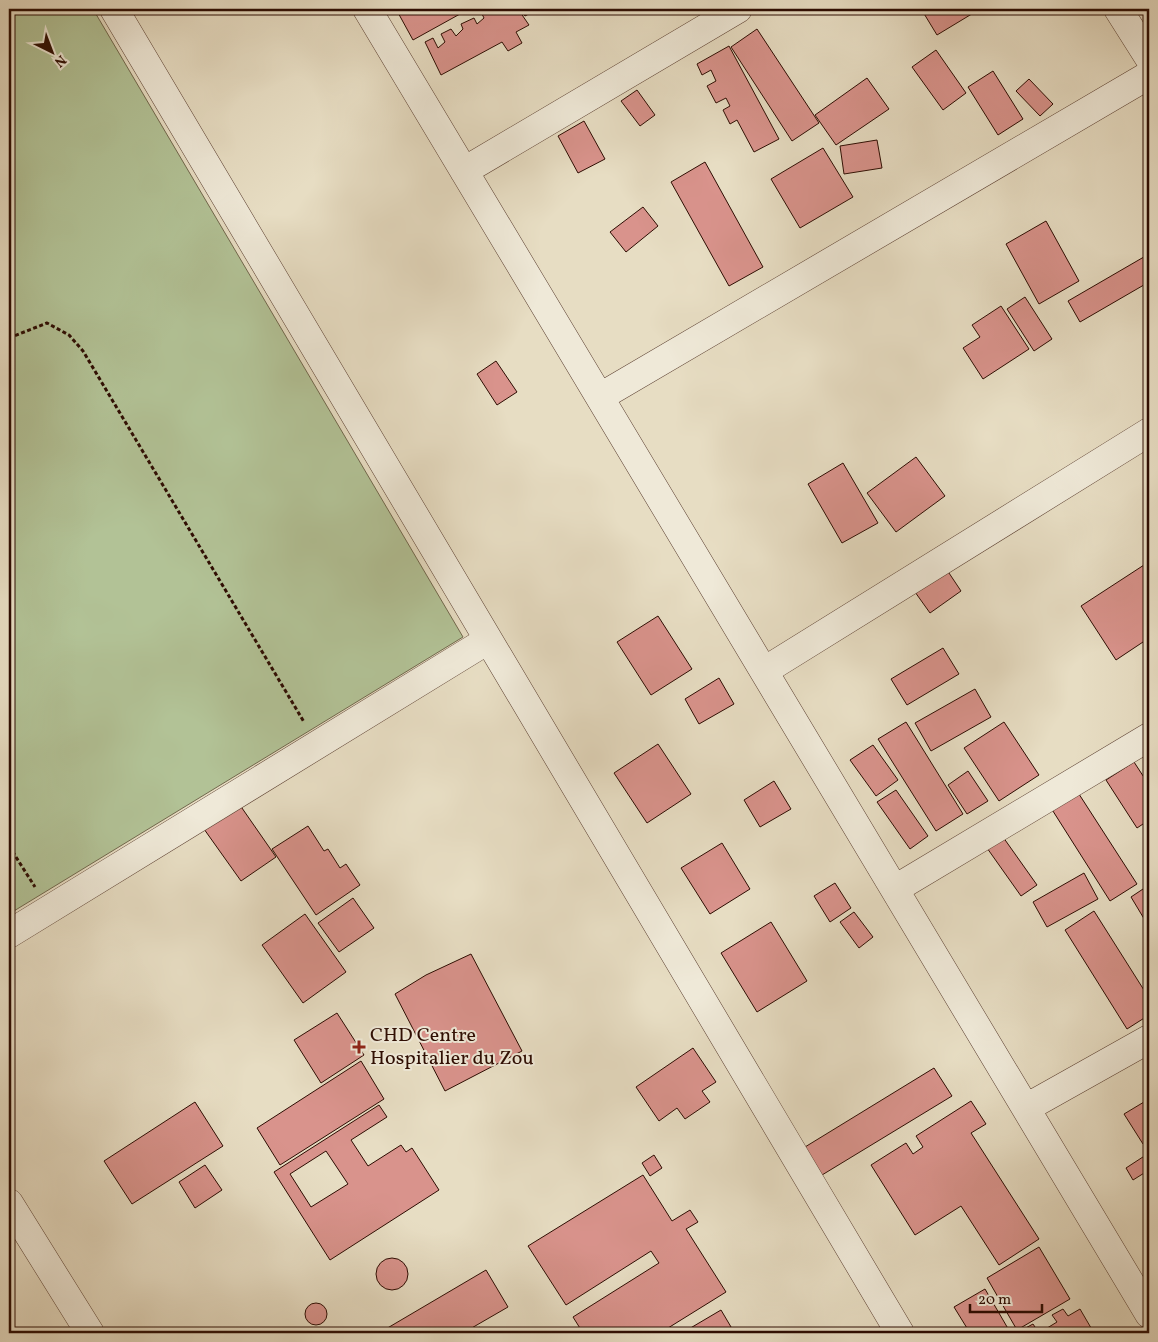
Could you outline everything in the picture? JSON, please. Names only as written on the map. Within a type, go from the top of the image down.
[{"type":"street","points":[[114,9],[900,1333]]},
{"type":"street","points":[[367,9],[1149,1314]]},
{"type":"street","points":[[464,171],[738,9]]},
{"type":"street","points":[[1118,9],[1149,58]]},
{"type":"street","points":[[600,397],[1149,75]]},
{"type":"street","points":[[764,671],[1149,432]]},
{"type":"street","points":[[9,934],[488,640]]},
{"type":"street","points":[[895,889],[1149,737]]},
{"type":"street","points":[[1026,1108],[1149,1039]]},
{"type":"street","points":[[9,1202],[90,1333]]},
{"type":"path","points":[[9,338],[47,324],[69,335],[83,351],[318,744]]},
{"type":"path","points":[[9,846],[49,909]]},
{"type":"green space","points":[[9,9],[93,9],[463,637],[9,914]]},
{"type":"building","points":[[396,9],[469,9],[413,40]]},
{"type":"building","points":[[492,9],[496,13],[502,9],[518,9],[529,25],[516,32],[522,43],[508,51],[502,42],[441,75],[425,42],[433,38],[438,48],[445,42],[441,34],[451,29],[456,36],[463,29],[461,24],[474,18],[477,24],[484,18],[482,14]]},
{"type":"building","points":[[520,9],[538,9],[525,16]]},
{"type":"building","points":[[929,9],[980,9],[937,35],[923,12]]},
{"type":"building","points":[[757,29],[819,123],[792,141],[731,47]]},
{"type":"building","points":[[729,46],[779,139],[754,152],[737,120],[730,124],[723,110],[730,106],[726,98],[716,103],[707,86],[716,81],[711,70],[702,75],[697,64]]},
{"type":"building","points":[[936,50],[966,93],[943,110],[912,67]]},
{"type":"building","points":[[993,71],[1023,119],[998,135],[968,87]]},
{"type":"building","points":[[867,78],[889,109],[836,145],[815,115]]},
{"type":"building","points":[[1029,79],[1053,104],[1040,116],[1016,91]]},
{"type":"building","points":[[637,90],[655,115],[640,126],[621,101]]},
{"type":"building","points":[[584,121],[605,159],[578,173],[558,136]]},
{"type":"building","points":[[877,140],[882,168],[844,174],[840,146]]},
{"type":"building","points":[[823,148],[853,197],[800,228],[771,179]]},
{"type":"building","points":[[705,162],[763,267],[729,286],[671,182]]},
{"type":"building","points":[[643,207],[658,226],[626,252],[610,232]]},
{"type":"building","points":[[1046,221],[1079,281],[1039,304],[1006,244]]},
{"type":"building","points":[[1149,254],[1149,282],[1080,322],[1068,301]]},
{"type":"building","points":[[1025,297],[1052,339],[1034,351],[1007,309]]},
{"type":"building","points":[[1001,306],[1029,349],[983,379],[963,348],[980,337],[972,325]]},
{"type":"building","points":[[496,361],[517,392],[497,405],[477,374]]},
{"type":"building","points":[[916,457],[945,496],[896,532],[867,493]]},
{"type":"building","points":[[843,463],[878,523],[842,543],[808,484]]},
{"type":"building","points":[[1144,565],[1149,574],[1149,652],[1143,642],[1116,660],[1081,606]]},
{"type":"building","points":[[947,570],[961,591],[930,613],[915,592]]},
{"type":"building","points":[[658,616],[692,669],[651,695],[617,642]]},
{"type":"building","points":[[943,648],[959,674],[907,705],[891,679]]},
{"type":"building","points":[[719,678],[734,704],[699,724],[685,699]]},
{"type":"building","points":[[975,689],[991,717],[931,751],[915,723]]},
{"type":"building","points":[[906,722],[963,814],[936,831],[878,739]]},
{"type":"building","points":[[1004,722],[1039,775],[999,801],[964,748]]},
{"type":"building","points":[[658,744],[691,794],[647,823],[614,773]]},
{"type":"building","points":[[873,745],[898,780],[876,796],[850,760]]},
{"type":"building","points":[[1134,762],[1149,785],[1149,820],[1137,828],[1106,780]]},
{"type":"building","points":[[968,771],[988,801],[967,814],[948,785]]},
{"type":"building","points":[[774,781],[791,809],[760,827],[744,800]]},
{"type":"building","points":[[896,790],[928,836],[910,849],[877,802]]},
{"type":"building","points":[[1077,791],[1137,884],[1110,901],[1051,808]]},
{"type":"building","points":[[235,798],[276,857],[241,881],[199,822]]},
{"type":"building","points":[[308,826],[324,851],[328,849],[340,868],[346,864],[360,885],[316,915],[272,849]]},
{"type":"building","points":[[1003,837],[1037,885],[1021,896],[987,848]]},
{"type":"building","points":[[722,843],[750,889],[710,914],[681,868]]},
{"type":"building","points":[[1084,873],[1098,899],[1047,927],[1033,902]]},
{"type":"building","points":[[835,883],[851,908],[830,922],[814,896]]},
{"type":"building","points":[[1149,885],[1149,927],[1131,897]]},
{"type":"building","points":[[353,898],[374,928],[339,952],[318,923]]},
{"type":"building","points":[[1094,911],[1149,998],[1149,1015],[1127,1029],[1065,930]]},
{"type":"building","points":[[854,912],[873,937],[859,948],[840,922]]},
{"type":"building","points":[[305,914],[346,972],[303,1003],[262,945]]},
{"type":"building","points":[[771,922],[807,981],[757,1012],[721,953]]},
{"type":"building","points":[[471,954],[522,1051],[445,1091],[395,994],[426,975]]},
{"type":"building","points":[[337,1013],[364,1055],[321,1083],[294,1040]]},
{"type":"building","points":[[693,1048],[716,1082],[702,1091],[710,1102],[685,1119],[677,1108],[659,1121],[636,1087]]},
{"type":"building","points":[[361,1061],[384,1099],[280,1165],[257,1128]]},
{"type":"building","points":[[934,1068],[952,1096],[822,1175],[805,1147]]},
{"type":"building","points":[[1149,1099],[1149,1140],[1143,1144],[1124,1114]]},
{"type":"building","points":[[971,1101],[986,1124],[971,1133],[1039,1239],[999,1265],[961,1206],[915,1235],[871,1165],[906,1143],[913,1154],[923,1147],[916,1136]]},
{"type":"building","points":[[195,1102],[223,1146],[132,1204],[104,1161]]},
{"type":"building","points":[[379,1105],[387,1117],[351,1140],[368,1166],[401,1145],[406,1152],[412,1148],[439,1190],[330,1260],[274,1172]],"holes":[[[326,1151],[348,1184],[311,1207],[290,1174]]]},
{"type":"building","points":[[1149,1153],[1149,1170],[1133,1180],[1126,1168]]},
{"type":"building","points":[[654,1155],[662,1168],[650,1176],[642,1163]]},
{"type":"building","points":[[205,1165],[222,1190],[195,1208],[179,1182]]},
{"type":"building","points":[[643,1175],[672,1221],[690,1210],[698,1222],[686,1229],[726,1292],[660,1333],[583,1333],[573,1317],[659,1263],[651,1251],[566,1305],[528,1246]]},
{"type":"building","points":[[1039,1247],[1070,1299],[1017,1330],[987,1278]]},
{"type":"building","points":[[392,1258],[398,1259],[403,1263],[407,1268],[407,1280],[403,1285],[398,1289],[392,1290],[386,1289],[381,1285],[377,1280],[376,1274],[377,1268],[381,1263],[386,1259]]},
{"type":"building","points":[[486,1270],[508,1307],[463,1333],[379,1333]]},
{"type":"building","points":[[985,1289],[1010,1332],[970,1333],[954,1307]]},
{"type":"building","points":[[316,1303],[324,1306],[327,1314],[324,1322],[316,1325],[308,1322],[305,1314],[308,1306]]},
{"type":"building","points":[[1063,1309],[1068,1316],[1080,1309],[1094,1333],[1039,1333],[1057,1322],[1052,1315]]},
{"type":"building","points":[[721,1310],[734,1332],[682,1333]]},
{"type":"building","points":[[1033,1324],[1039,1333],[1021,1333],[1020,1331]]},
{"type":"building","points":[[480,1327],[484,1333],[469,1333]]},
{"type":"place","name":"CHD Centre Hospitalier du Zou","points":[[359,1047]]}]
